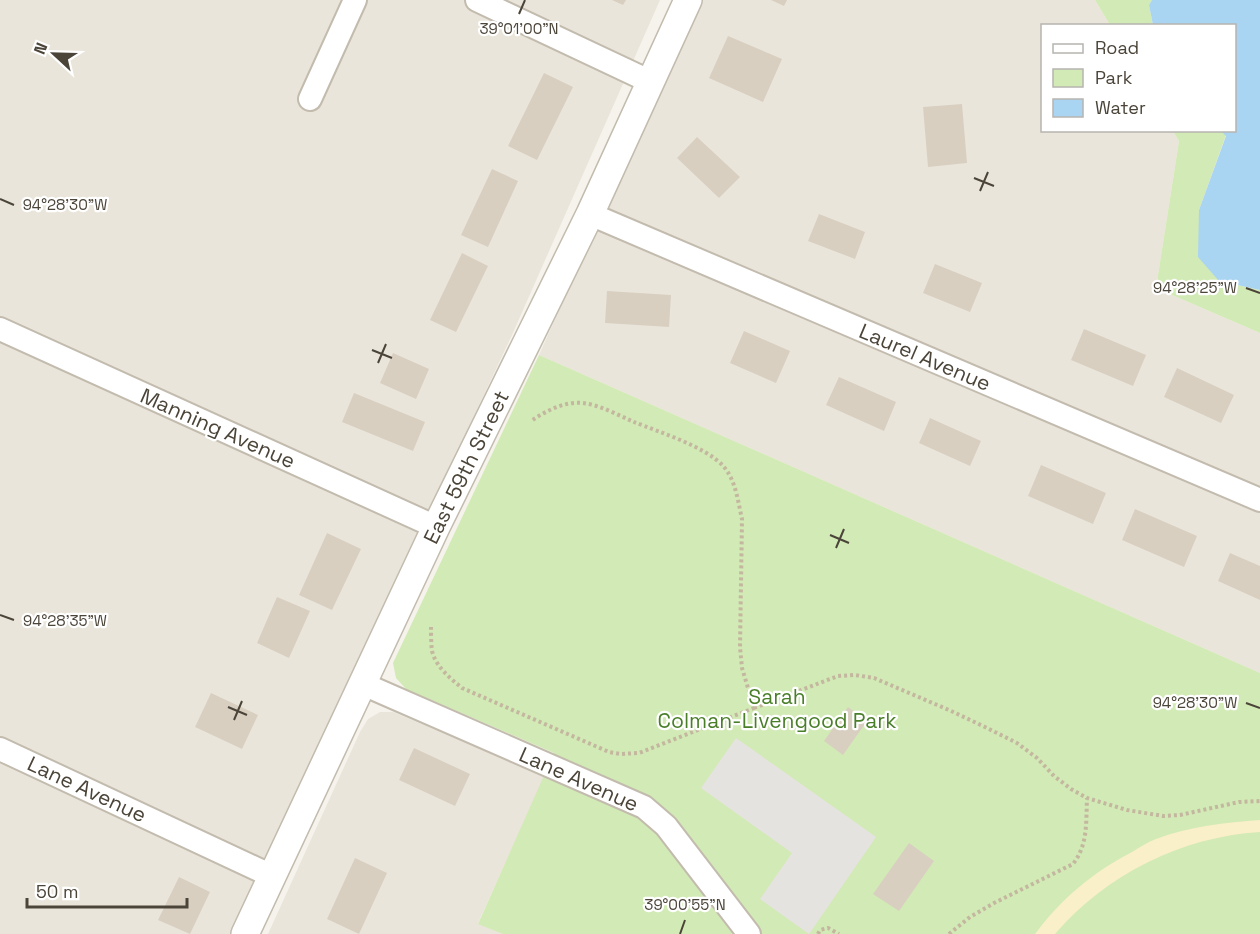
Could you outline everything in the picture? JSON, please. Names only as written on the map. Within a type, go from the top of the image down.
[{"type":"street","points":[[310,99],[355,0]]},
{"type":"street","points":[[477,0],[651,82]]},
{"type":"street","name":"East 59th Street","points":[[245,934],[436,527],[590,214],[688,0]]},
{"type":"street","name":"Laurel Avenue","points":[[590,214],[1260,500]]},
{"type":"street","name":"Manning Avenue","points":[[0,329],[436,527]]},
{"type":"street","name":"Lane Avenue","points":[[363,684],[644,807],[666,826],[749,934]]},
{"type":"street","name":"Lane Avenue","points":[[0,748],[272,876]]},
{"type":"path","points":[[531,421],[562,405],[582,403],[599,407],[703,452],[722,465],[730,475],[742,519],[740,647],[742,668],[754,708]]},
{"type":"path","points":[[431,627],[432,652],[439,665],[462,688],[609,752],[639,753],[838,676],[855,675],[874,678],[949,710],[1017,743],[1037,758],[1054,776],[1088,798],[1127,810],[1163,816],[1180,815],[1239,802],[1260,801]]},
{"type":"path","points":[[949,934],[970,917],[994,903],[1073,864],[1080,855],[1085,838],[1088,798]]},
{"type":"path","points":[[818,934],[820,930],[828,928],[839,934]]},
{"type":"shaded area","points":[[0,0],[660,0],[512,335],[231,934],[0,934]]},
{"type":"shaded area","points":[[698,0],[1095,0],[1109,24],[1041,24],[1041,132],[1174,132],[1179,141],[1156,288],[1260,333],[1260,673],[539,355]]},
{"type":"shaded area","points":[[380,712],[393,712],[545,776],[478,923],[503,934],[268,934],[360,732],[368,719]]},
{"type":"shaded area","points":[[736,738],[876,837],[809,934],[760,899],[792,853],[701,788]]},
{"type":"green space","points":[[1095,0],[1152,0],[1149,5],[1153,24],[1109,24]]},
{"type":"green space","points":[[1174,132],[1222,132],[1226,135],[1199,210],[1219,281],[1260,290],[1260,333],[1156,288],[1179,141]]},
{"type":"green space","name":"Sarah Colman-Livengood Park","points":[[539,355],[1260,673],[1260,934],[503,934],[478,924],[554,753],[406,689],[396,678],[393,663]]},
{"type":"sand","points":[[1260,820],[1260,832],[1231,835],[1202,842],[1147,862],[1098,893],[1055,934],[1035,934],[1079,887],[1147,843],[1194,828]]},
{"type":"water","points":[[1152,0],[1260,0],[1260,290],[1219,281],[1198,257],[1199,210],[1226,136],[1222,132],[1236,132],[1236,24],[1153,24],[1149,5]]},
{"type":"building","points":[[612,0],[626,0],[623,5]]},
{"type":"building","points":[[771,0],[787,0],[784,6]]},
{"type":"building","points":[[728,36],[782,59],[763,102],[709,78]]},
{"type":"building","points":[[544,73],[573,87],[537,160],[508,146]]},
{"type":"building","points":[[962,104],[967,163],[928,167],[923,107]]},
{"type":"building","points":[[697,137],[740,177],[719,198],[677,158]]},
{"type":"building","points":[[492,169],[518,181],[488,247],[461,235]]},
{"type":"building","points":[[819,214],[865,232],[855,259],[808,241]]},
{"type":"building","points":[[462,253],[488,266],[456,332],[430,320]]},
{"type":"building","points":[[935,264],[982,283],[970,312],[923,293]]},
{"type":"building","points":[[607,291],[671,295],[669,327],[605,323]]},
{"type":"building","points":[[1084,329],[1146,355],[1133,386],[1071,360]]},
{"type":"building","points":[[744,331],[790,351],[776,383],[730,363]]},
{"type":"building","points":[[393,353],[429,369],[416,399],[380,383]]},
{"type":"building","points":[[1177,368],[1234,395],[1221,423],[1164,397]]},
{"type":"building","points":[[839,377],[896,402],[884,431],[826,405]]},
{"type":"building","points":[[354,393],[425,422],[413,451],[342,422]]},
{"type":"building","points":[[930,418],[981,441],[970,466],[919,443]]},
{"type":"building","points":[[1041,465],[1106,493],[1093,524],[1028,496]]},
{"type":"building","points":[[1135,509],[1197,536],[1184,567],[1122,540]]},
{"type":"building","points":[[327,533],[361,549],[332,610],[299,595]]},
{"type":"building","points":[[1230,553],[1260,566],[1260,600],[1218,581]]},
{"type":"building","points":[[277,597],[310,611],[289,658],[257,643]]},
{"type":"building","points":[[211,693],[258,715],[242,749],[195,727]]},
{"type":"building","points":[[848,707],[867,721],[843,755],[824,741]]},
{"type":"building","points":[[414,748],[470,774],[455,806],[399,780]]},
{"type":"building","points":[[909,843],[934,861],[899,911],[873,894]]},
{"type":"building","points":[[355,858],[387,873],[359,934],[327,919]]},
{"type":"building","points":[[179,877],[210,892],[190,934],[158,920]]}]
